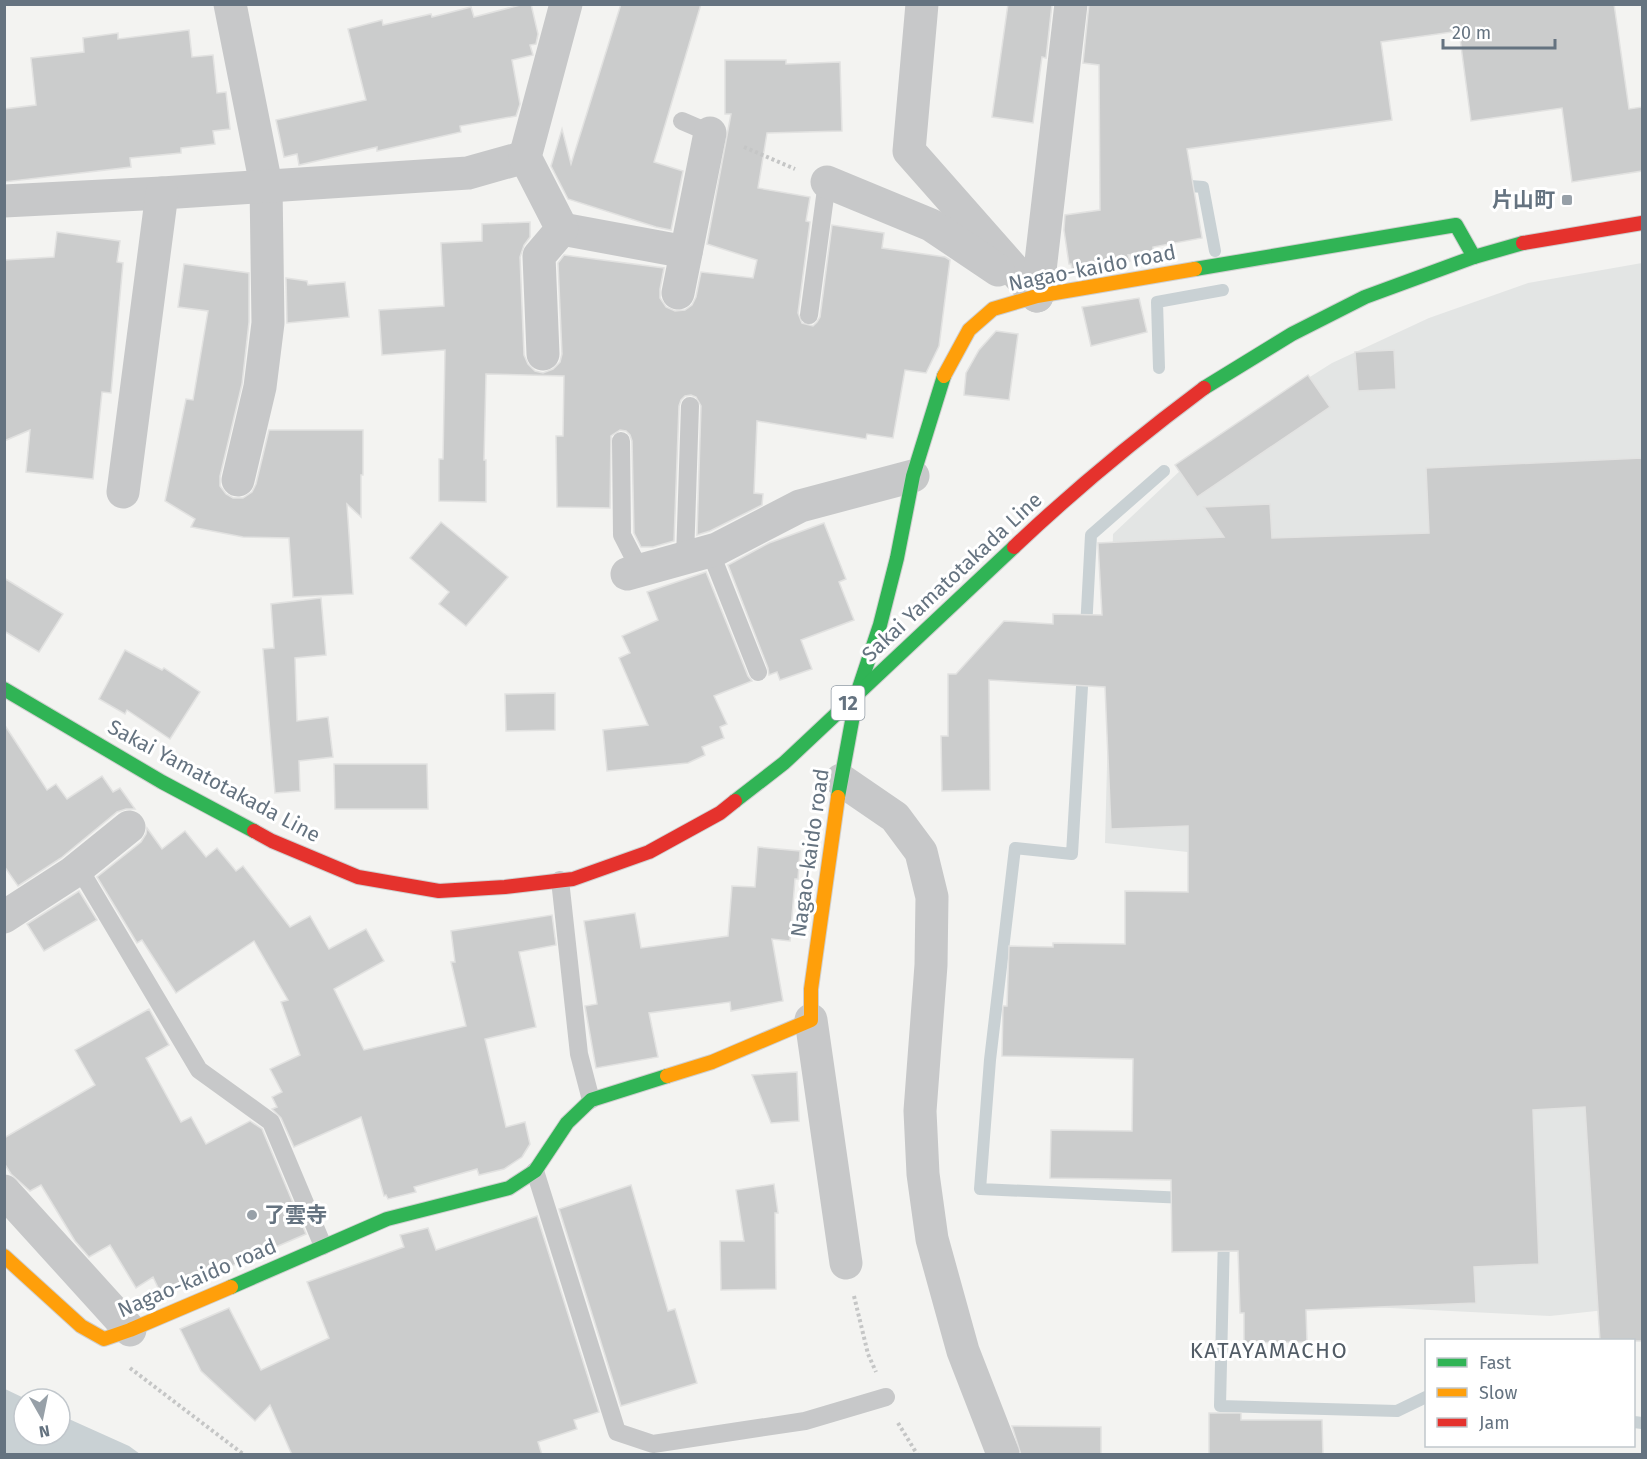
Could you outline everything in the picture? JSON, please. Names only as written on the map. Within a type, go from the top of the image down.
[{"type":"street","points":[[230,4],[266,185],[268,323],[260,387],[238,480]]},
{"type":"street","points":[[562,229],[525,157],[566,4]]},
{"type":"street","points":[[922,4],[909,151],[1037,296]]},
{"type":"street","points":[[1037,296],[1071,4]]},
{"type":"street","points":[[678,293],[686,252],[696,127]]},
{"type":"street","points":[[4,201],[468,173],[525,157]]},
{"type":"street","points":[[827,182],[931,225],[1037,296]]},
{"type":"street","points":[[123,492],[162,193]]},
{"type":"street","name":"Sakai Yamatotakada Line","points":[[4,689],[162,782],[272,841],[358,877],[439,891],[505,887],[573,879],[649,852],[720,813],[784,763],[1049,514],[1140,436],[1216,379],[1292,334],[1365,297],[1473,257],[1544,238],[1642,223]]},
{"type":"street","name":"Nagao-kaido road","points":[[4,1256],[81,1326],[117,1334],[387,1219],[509,1188],[535,1172],[567,1123],[591,1100],[712,1062],[811,1020],[811,989],[841,780],[857,694],[880,625],[914,476],[946,371],[969,330],[993,309],[1037,296],[1456,225],[1473,257]]},
{"type":"street","points":[[562,229],[686,252]]},
{"type":"street","points":[[543,354],[539,256],[562,229]]},
{"type":"street","points":[[634,572],[717,549],[800,506],[914,476]]},
{"type":"street","points":[[841,780],[895,817],[921,852],[932,897],[931,965],[920,1110],[923,1174],[932,1239],[963,1352],[1003,1455]]},
{"type":"street","points":[[4,917],[78,868],[129,827]]},
{"type":"street","points":[[811,1020],[846,1263]]},
{"type":"street","points":[[4,1191],[117,1334]]},
{"type":"lane","points":[[809,315],[827,182]]},
{"type":"lane","points":[[690,406],[697,554],[758,672]]},
{"type":"lane","points":[[621,441],[622,535],[634,572]]},
{"type":"lane","points":[[78,868],[199,1070],[271,1122],[323,1246]]},
{"type":"lane","points":[[560,880],[579,1054],[591,1100]]},
{"type":"lane","points":[[535,1172],[617,1432],[653,1444],[805,1421],[886,1397]]},
{"type":"path","points":[[696,127],[827,182]]},
{"type":"path","points":[[846,1263],[868,1354],[895,1419],[917,1455]]},
{"type":"path","points":[[117,1334],[121,1362],[243,1455]]},
{"type":"shaded area","points":[[1642,263],[1642,1306],[1550,1316],[1252,1301],[1224,856],[1105,843],[1113,534],[1217,436],[1332,363],[1429,318],[1528,283]]},
{"type":"shaded area","points":[[5,1389],[12,1392],[12,1447],[72,1447],[72,1420],[129,1446],[140,1454],[5,1454]]},
{"type":"building","points":[[531,4],[538,34],[536,44],[530,45],[533,55],[512,60],[520,104],[516,116],[460,126],[461,132],[377,151],[377,147],[299,165],[297,154],[284,157],[276,120],[366,100],[348,29],[382,20],[383,25],[431,14],[432,17],[471,7],[474,17]]},
{"type":"building","points":[[621,4],[701,4],[654,162],[683,171],[671,230],[568,199],[551,166],[562,129],[571,164]]},
{"type":"building","points":[[1008,4],[1052,4],[1046,58],[1042,57],[1033,123],[992,117]]},
{"type":"building","points":[[1089,4],[1614,4],[1629,109],[1642,107],[1642,171],[1572,182],[1562,108],[1471,121],[1459,31],[1381,42],[1392,120],[1187,149],[1202,238],[1153,247],[1153,252],[1128,255],[1130,261],[1073,271],[1069,264],[1064,230],[1065,215],[1100,210],[1099,65],[1083,63]]},
{"type":"building","points":[[189,30],[192,57],[213,55],[217,93],[226,92],[230,129],[213,131],[215,144],[181,148],[181,153],[130,158],[131,167],[4,182],[4,109],[36,105],[31,58],[84,52],[83,38],[118,33],[118,39]]},
{"type":"building","points":[[725,60],[786,60],[786,64],[840,62],[842,131],[767,133],[758,188],[810,197],[806,221],[810,222],[798,313],[802,323],[813,326],[820,317],[832,225],[884,233],[882,248],[945,257],[950,260],[939,346],[926,373],[905,370],[893,438],[867,434],[866,439],[757,421],[754,493],[763,494],[762,505],[710,531],[697,535],[701,406],[696,397],[685,396],[679,406],[674,541],[653,547],[641,547],[634,533],[630,435],[620,430],[611,436],[610,508],[557,507],[556,436],[563,436],[564,376],[486,374],[484,460],[486,460],[486,502],[439,501],[439,459],[443,459],[445,350],[382,355],[379,310],[444,306],[441,243],[482,241],[482,224],[530,222],[530,237],[520,257],[524,355],[528,364],[535,371],[543,373],[553,369],[560,362],[562,354],[558,263],[564,255],[664,268],[660,298],[666,307],[675,311],[685,310],[692,305],[701,272],[753,278],[757,260],[707,244],[731,114],[725,114]]},
{"type":"building","points":[[57,232],[120,241],[117,262],[123,263],[111,393],[102,392],[93,479],[26,472],[30,430],[4,441],[4,260],[54,257]]},
{"type":"building","points":[[184,264],[249,273],[249,322],[242,384],[220,476],[220,486],[226,494],[233,498],[243,498],[252,492],[269,430],[363,430],[361,517],[347,504],[353,594],[293,597],[289,538],[243,537],[191,527],[195,519],[165,501],[186,399],[193,400],[208,311],[178,307]]},
{"type":"building","points":[[286,278],[307,281],[308,285],[345,282],[349,317],[287,323]]},
{"type":"building","points":[[1139,298],[1147,332],[1091,346],[1082,307]]},
{"type":"building","points":[[996,331],[1018,334],[1009,400],[964,395],[966,373],[979,350]]},
{"type":"building","points":[[1394,350],[1396,389],[1358,391],[1355,352]]},
{"type":"building","points":[[1308,375],[1330,407],[1197,497],[1175,465]]},
{"type":"building","points":[[1642,458],[1642,1341],[1600,1339],[1585,1107],[1533,1110],[1539,1264],[1474,1267],[1476,1303],[1306,1310],[1307,1342],[1244,1343],[1244,1313],[1240,1313],[1238,1251],[1172,1252],[1171,1180],[1050,1178],[1051,1130],[1132,1131],[1133,1059],[1002,1056],[1003,1006],[1007,1006],[1009,946],[1053,947],[1053,943],[1125,944],[1125,891],[1188,892],[1188,826],[1111,829],[1105,687],[989,680],[990,790],[942,791],[941,736],[948,736],[948,674],[956,674],[1004,621],[1053,624],[1053,614],[1102,615],[1098,543],[1224,537],[1204,507],[1270,504],[1272,538],[1429,533],[1426,468]]},
{"type":"building","points":[[441,522],[508,577],[466,626],[439,604],[449,592],[410,558]]},
{"type":"building","points":[[824,523],[846,579],[839,582],[854,620],[801,640],[812,669],[780,680],[777,672],[769,675],[728,565],[769,543]]},
{"type":"building","points":[[706,572],[752,681],[714,696],[727,724],[720,727],[724,738],[702,747],[705,755],[688,763],[607,771],[603,730],[648,725],[619,658],[630,653],[622,636],[658,620],[647,592]]},
{"type":"building","points":[[4,578],[63,614],[39,652],[4,631]]},
{"type":"building","points":[[321,598],[326,655],[295,658],[297,721],[328,717],[333,757],[299,761],[300,791],[275,793],[263,649],[274,648],[271,604]]},
{"type":"building","points":[[125,650],[162,670],[164,668],[200,692],[170,739],[127,710],[125,714],[99,699]]},
{"type":"building","points":[[555,693],[555,730],[506,731],[505,694]]},
{"type":"building","points":[[4,724],[47,790],[56,784],[67,799],[102,776],[113,792],[120,788],[135,809],[117,812],[61,858],[18,886],[4,866]]},
{"type":"building","points":[[334,764],[427,764],[428,809],[335,809]]},
{"type":"building","points":[[147,828],[162,849],[185,831],[206,857],[217,848],[236,871],[243,866],[290,927],[310,916],[329,949],[366,929],[384,961],[334,989],[364,1050],[466,1026],[451,962],[455,962],[451,931],[552,915],[556,945],[519,952],[536,1027],[485,1039],[506,1127],[525,1122],[530,1144],[522,1157],[504,1169],[479,1175],[477,1169],[414,1187],[416,1192],[388,1199],[386,1195],[384,1196],[361,1117],[294,1147],[281,1118],[272,1109],[277,1107],[272,1097],[282,1092],[270,1069],[300,1055],[281,1002],[288,1000],[254,941],[176,993],[142,940],[137,943],[97,877],[141,842]]},
{"type":"building","points":[[758,847],[800,851],[798,879],[795,879],[790,941],[772,939],[783,1001],[731,1011],[730,1002],[649,1013],[658,1057],[596,1068],[585,1006],[597,1004],[584,921],[635,913],[641,948],[728,936],[732,886],[755,887]]},
{"type":"building","points":[[79,891],[97,920],[44,951],[27,924]]},
{"type":"building","points":[[149,1009],[169,1045],[146,1058],[181,1122],[191,1117],[206,1144],[250,1121],[262,1129],[306,1234],[162,1296],[153,1277],[136,1288],[110,1245],[89,1257],[75,1241],[41,1185],[30,1191],[11,1174],[4,1163],[4,1138],[95,1085],[75,1050]]},
{"type":"building","points":[[797,1072],[799,1121],[771,1123],[752,1075]]},
{"type":"building","points":[[774,1184],[778,1213],[775,1213],[776,1289],[721,1290],[720,1241],[744,1241],[736,1190]]},
{"type":"building","points":[[631,1185],[668,1311],[675,1309],[697,1383],[621,1406],[559,1209]]},
{"type":"building","points":[[537,1216],[599,1412],[574,1420],[577,1429],[538,1442],[542,1455],[292,1455],[270,1405],[255,1421],[201,1371],[180,1329],[229,1308],[261,1370],[329,1338],[307,1282],[404,1247],[400,1235],[428,1228],[436,1250]]},
{"type":"building","points":[[1209,1413],[1241,1413],[1241,1420],[1322,1420],[1323,1455],[1209,1455]]},
{"type":"building","points":[[1012,1426],[1101,1427],[1101,1455],[1021,1455]]},
{"type":"waterway","points":[[1177,185],[1203,187],[1215,251]]},
{"type":"waterway","points":[[1159,368],[1157,302],[1223,290]]},
{"type":"waterway","points":[[1086,629],[1091,535],[1164,471]]},
{"type":"waterway","points":[[1083,670],[1072,854],[1015,848],[990,1060],[980,1189],[1186,1198]]},
{"type":"waterway","points":[[1224,1235],[1220,1406],[1397,1411],[1425,1397]]},
{"type":"waterway","points":[[1635,1422],[1642,1423]]},
{"type":"traffic: fast","points":[[1195,269],[1456,225],[1474,257]]},
{"type":"traffic: fast","points":[[1204,388],[1292,334],[1365,297],[1474,257],[1523,243]]},
{"type":"traffic: fast","points":[[838,797],[857,694],[880,625],[897,558],[913,476],[944,376]]},
{"type":"traffic: fast","points":[[735,801],[784,763],[1014,547]]},
{"type":"traffic: fast","points":[[4,689],[162,782],[254,831]]},
{"type":"traffic: fast","points":[[231,1287],[387,1219],[509,1188],[535,1171],[567,1123],[591,1100],[667,1076]]},
{"type":"traffic: slow","points":[[944,376],[969,330],[993,309],[1037,296],[1195,269]]},
{"type":"traffic: slow","points":[[667,1076],[712,1062],[811,1020],[811,989],[838,797]]},
{"type":"traffic: slow","points":[[4,1256],[81,1326],[104,1339],[231,1287]]},
{"type":"traffic: jam","points":[[1523,243],[1642,223]]},
{"type":"traffic: jam","points":[[1014,547],[1106,465],[1204,388]]},
{"type":"traffic: jam","points":[[254,831],[272,841],[358,877],[439,891],[505,887],[573,879],[649,852],[720,813],[735,801]]},
{"type":"place","name":"片山町","points":[[1567,200]]},
{"type":"place","name":"了雲寺","points":[[252,1215]]},
{"type":"district","name":"KATAYAMACHO","points":[[1269,1350]]}]
